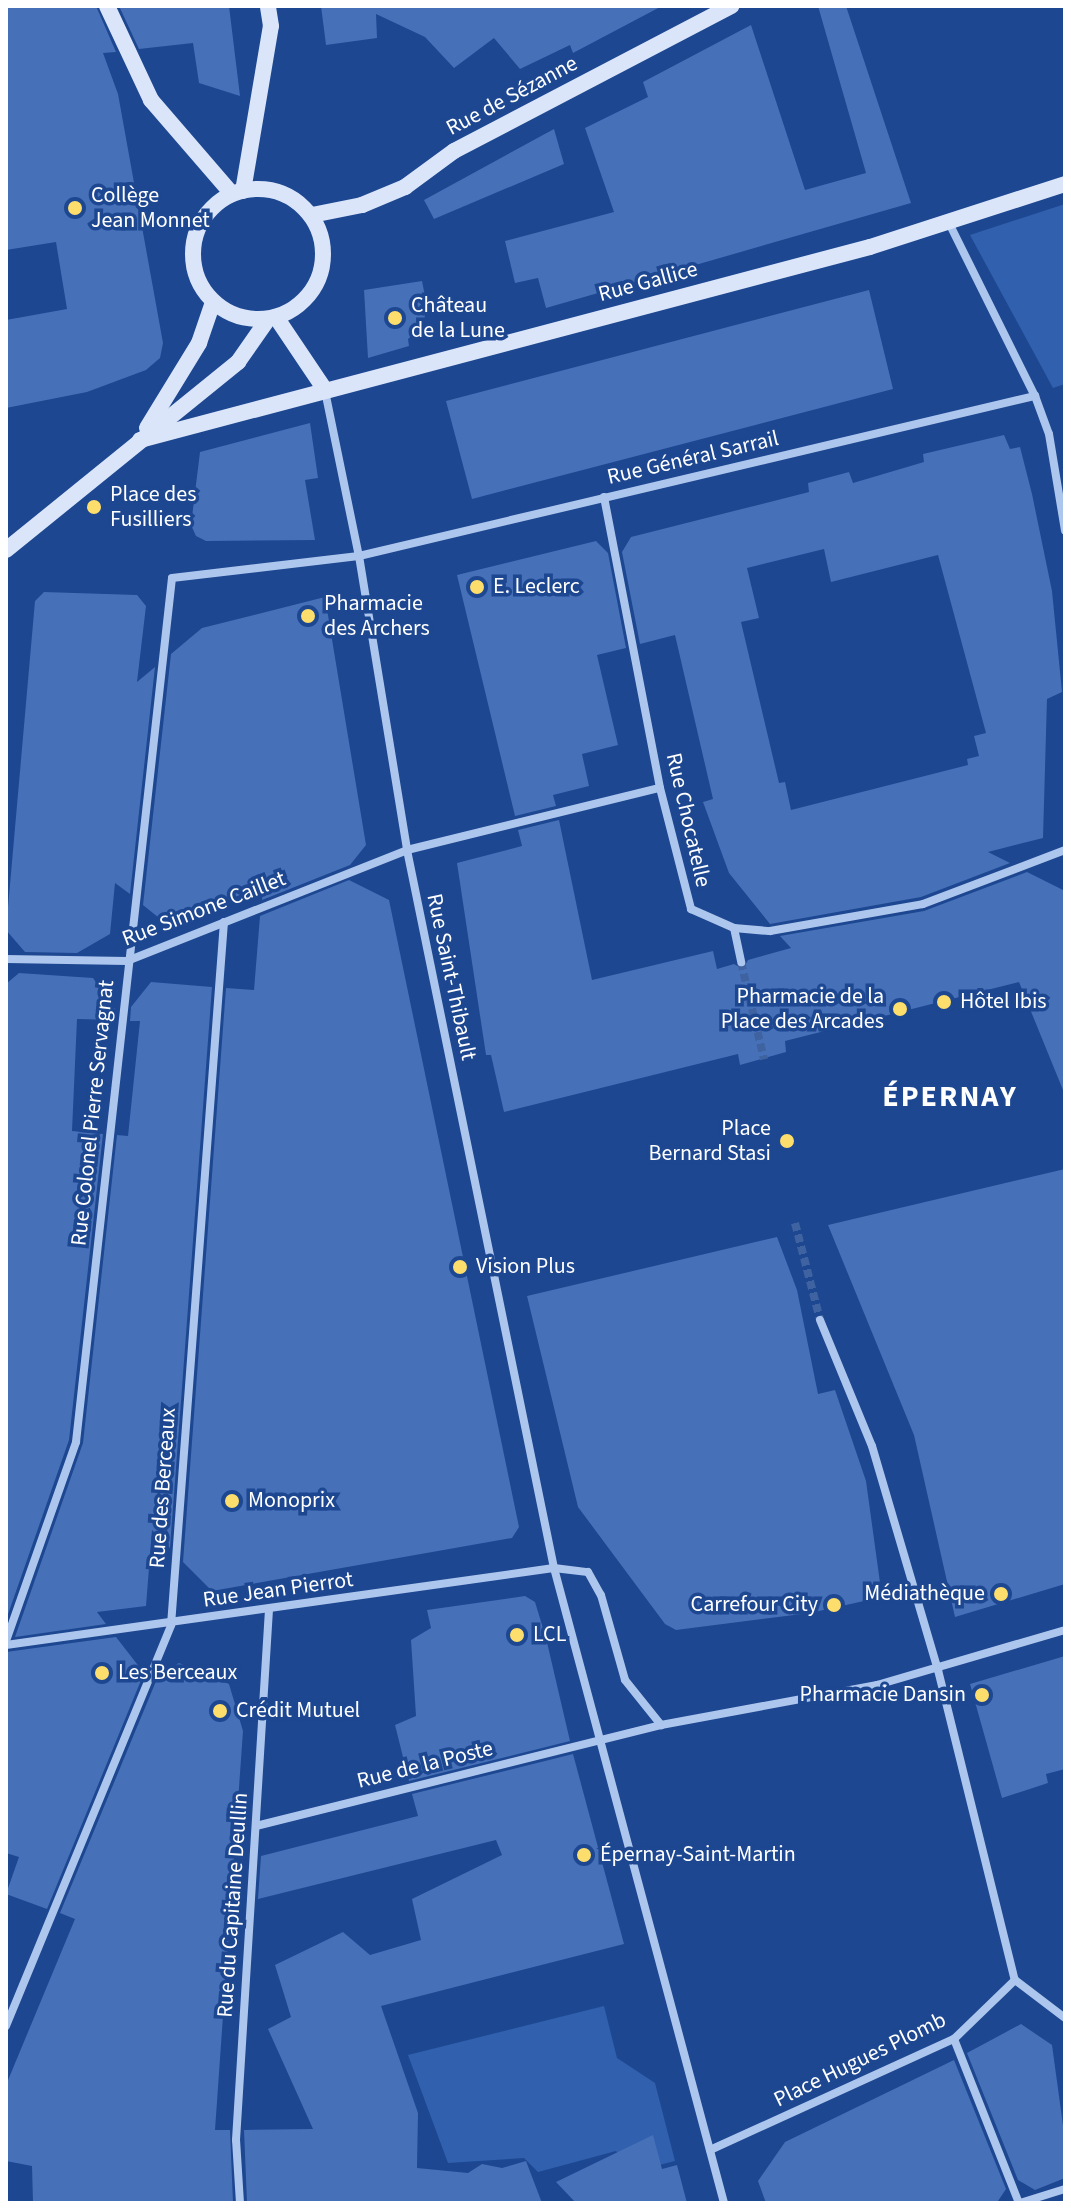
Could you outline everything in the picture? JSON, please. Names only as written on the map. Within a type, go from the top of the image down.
[{"type":"main road","points":[[107,6],[151,100],[238,192]]},
{"type":"main road","points":[[238,192],[271,26],[268,6]]},
{"type":"main road","name":"Rue de Sézanne","points":[[312,215],[362,205],[405,187],[454,151],[731,6]]},
{"type":"main road","name":"Rue Gallice","points":[[140,440],[949,223],[1065,184]]},
{"type":"main road","points":[[6,550],[238,362],[272,318],[307,297],[321,272],[323,243],[312,215],[278,191],[238,192],[216,203],[195,234],[195,270],[213,302],[241,317],[272,318]]},
{"type":"main road","points":[[140,440],[199,343],[213,302]]},
{"type":"main road","points":[[272,318],[325,390]]},
{"type":"street","points":[[949,223],[1035,396],[1049,434],[1065,531]]},
{"type":"street","name":"Rue Saint-Thibault","points":[[325,390],[359,556],[407,850],[554,1568],[602,1739]]},
{"type":"street","name":"Rue Général Sarrail","points":[[172,578],[359,556],[1035,396]]},
{"type":"street","name":"Rue Chocatelle","points":[[604,497],[660,788],[691,909],[734,928],[770,931],[923,904],[1065,850]]},
{"type":"street","name":"Rue Colonel Pierre Servagnat","points":[[6,1643],[76,1442],[127,961],[172,578]]},
{"type":"street","name":"Rue Simone Caillet","points":[[6,959],[127,961],[407,850],[660,788]]},
{"type":"street","name":"Rue des Berceaux","points":[[6,2026],[171,1625],[224,922]]},
{"type":"street","points":[[734,928],[741,962]]},
{"type":"street","points":[[820,1320],[872,1446],[938,1670],[1015,1980],[1065,2017]]},
{"type":"street","points":[[554,1568],[588,1572],[601,1595],[625,1680],[661,1725]]},
{"type":"street","name":"Rue Jean Pierrot","points":[[6,1643],[171,1625],[554,1568]]},
{"type":"street","name":"Rue du Capitaine Deullin","points":[[240,2203],[236,2140],[269,1609]]},
{"type":"street","points":[[724,2203],[602,1739],[938,1670],[1065,1630]]},
{"type":"street","name":"Rue de la Poste","points":[[256,1826],[602,1739]]},
{"type":"street","name":"Place Hugues Plomb","points":[[710,2150],[954,2039],[1015,1980]]},
{"type":"street","points":[[954,2039],[1020,2203],[1065,2189]]},
{"type":"shaded area","points":[[1065,204],[1065,384],[1053,388],[970,235]]},
{"type":"shaded area","points":[[604,2006],[617,2058],[655,2083],[675,2161],[632,2172],[616,2151],[538,2172],[524,2158],[448,2163],[408,2055]]},
{"type":"building","name":"Collège Jean Monnet","points":[[6,6],[96,6],[116,52],[103,53],[118,94],[163,343],[160,358],[146,370],[87,392],[6,408],[6,320],[67,309],[56,242],[6,250]]},
{"type":"building","points":[[119,6],[229,6],[240,96],[199,83],[193,43],[139,49]]},
{"type":"building","points":[[321,6],[662,6],[573,53],[570,45],[520,69],[494,38],[454,68],[425,37],[376,14],[377,38],[326,45]]},
{"type":"building","points":[[818,6],[846,6],[911,203],[546,308],[538,278],[515,283],[505,241],[614,212],[585,128],[648,97],[643,82],[751,25],[805,190],[866,173]]},
{"type":"building","points":[[554,129],[564,164],[434,219],[424,200]]},
{"type":"building","name":"Château de la Lune","points":[[422,281],[427,306],[423,325],[408,339],[409,346],[368,358],[364,290]]},
{"type":"building","points":[[869,290],[893,389],[472,499],[446,401]]},
{"type":"building","points":[[310,423],[318,478],[305,480],[315,540],[206,541],[196,536],[191,525],[200,452]]},
{"type":"building","points":[[1004,435],[1010,449],[1020,447],[1052,591],[1062,692],[1047,699],[1043,838],[988,852],[1010,863],[921,897],[770,924],[729,873],[703,802],[713,799],[675,635],[640,644],[622,552],[631,537],[809,492],[808,483],[849,472],[853,483],[924,462],[923,454]],"holes":[[[824,549],[831,582],[938,555],[986,733],[974,736],[979,756],[967,759],[968,765],[791,810],[785,782],[779,783],[741,622],[759,618],[747,568]]]},
{"type":"building","points":[[596,541],[608,553],[626,648],[597,655],[618,745],[582,754],[589,786],[553,795],[556,806],[515,816],[457,575]]},
{"type":"building","points":[[44,592],[137,595],[146,606],[137,682],[155,667],[130,894],[115,883],[110,934],[77,953],[25,952],[6,930],[35,601]]},
{"type":"building","points":[[325,597],[366,845],[350,865],[262,900],[263,887],[164,922],[143,905],[171,654],[202,628]]},
{"type":"building","points":[[559,820],[592,980],[713,951],[717,969],[734,964],[743,969],[748,960],[791,948],[780,936],[924,911],[1027,872],[1065,891],[1065,1095],[1019,982],[785,1041],[786,1052],[740,1065],[738,1054],[504,1112],[491,1055],[486,1055],[457,863],[522,846],[518,830]]},
{"type":"building","points":[[349,880],[389,900],[519,1527],[512,1538],[212,1591],[183,1562],[226,988],[254,990],[260,916]]},
{"type":"building","points":[[19,973],[93,978],[117,1012],[116,1020],[77,1019],[72,1131],[103,1134],[69,1440],[6,1620],[6,984]]},
{"type":"building","points":[[151,982],[212,987],[170,1548],[152,1530],[146,1606],[97,1612],[106,1624],[15,1637],[83,1443],[117,1135],[128,1136],[140,1021],[130,1021],[131,1007]]},
{"type":"building","points":[[1065,1169],[1065,1584],[955,1617],[914,1435],[828,1225]]},
{"type":"building","points":[[777,1237],[797,1290],[818,1394],[835,1390],[866,1481],[882,1597],[810,1613],[676,1630],[665,1624],[578,1507],[527,1296]]},
{"type":"building","points":[[525,1596],[535,1602],[570,1741],[409,1781],[395,1725],[416,1716],[411,1640],[431,1628],[427,1610]]},
{"type":"building","points":[[116,1637],[144,1673],[47,1909],[6,1894],[19,1857],[6,1853],[6,1652]]},
{"type":"building","points":[[1065,1656],[1065,1769],[1046,1774],[1048,1783],[1002,1798],[970,1684]]},
{"type":"building","points":[[179,1663],[229,1684],[243,1731],[215,2130],[230,2130],[233,2203],[33,2203],[32,2166],[6,2161],[6,2085],[75,1919],[60,1913],[159,1674]]},
{"type":"building","points":[[573,1754],[624,1944],[381,2006],[418,2113],[417,2168],[468,2173],[482,2164],[502,2168],[526,2161],[542,2203],[247,2203],[244,2130],[313,2129],[268,2029],[291,2017],[275,1965],[343,1932],[370,1955],[421,1940],[412,1899],[502,1855],[496,1840],[258,1899],[261,1856],[418,1816],[412,1794]]},
{"type":"building","points":[[1021,2024],[1052,2045],[1065,2140],[1065,2178],[1035,2190],[1018,2180],[967,2053]]},
{"type":"building","points":[[954,2060],[1006,2189],[998,2201],[766,2203],[758,2181],[785,2142]]},
{"type":"building","points":[[653,2135],[662,2169],[677,2165],[687,2203],[576,2203],[556,2182]]},
{"type":"tunnel","points":[[741,962],[764,1059]]},
{"type":"tunnel","points":[[795,1223],[820,1320]]},
{"type":"place","name":"Collège Jean Monnet","points":[[75,208]]},
{"type":"place","name":"Château de la Lune","points":[[395,318]]},
{"type":"place","name":"Place des Fusilliers","points":[[94,507]]},
{"type":"place","name":"E. Leclerc","points":[[477,587]]},
{"type":"place","name":"Pharmacie des Archers","points":[[308,616]]},
{"type":"place","name":"Hôtel Ibis","points":[[944,1002]]},
{"type":"place","name":"Pharmacie de la Place des Arcades","points":[[900,1009]]},
{"type":"place","name":"Place Bernard Stasi","points":[[787,1141]]},
{"type":"place","name":"Vision Plus","points":[[460,1267]]},
{"type":"place","name":"Monoprix","points":[[232,1501]]},
{"type":"place","name":"Médiathèque","points":[[1001,1594]]},
{"type":"place","name":"Carrefour City","points":[[834,1605]]},
{"type":"place","name":"LCL","points":[[517,1635]]},
{"type":"place","name":"Les Berceaux","points":[[102,1673]]},
{"type":"place","name":"Pharmacie Dansin","points":[[982,1695]]},
{"type":"place","name":"Crédit Mutuel","points":[[220,1711]]},
{"type":"place","name":"Épernay-Saint-Martin","points":[[584,1855]]},
{"type":"district","name":"ÉPERNAY","points":[[950,1097]]}]
